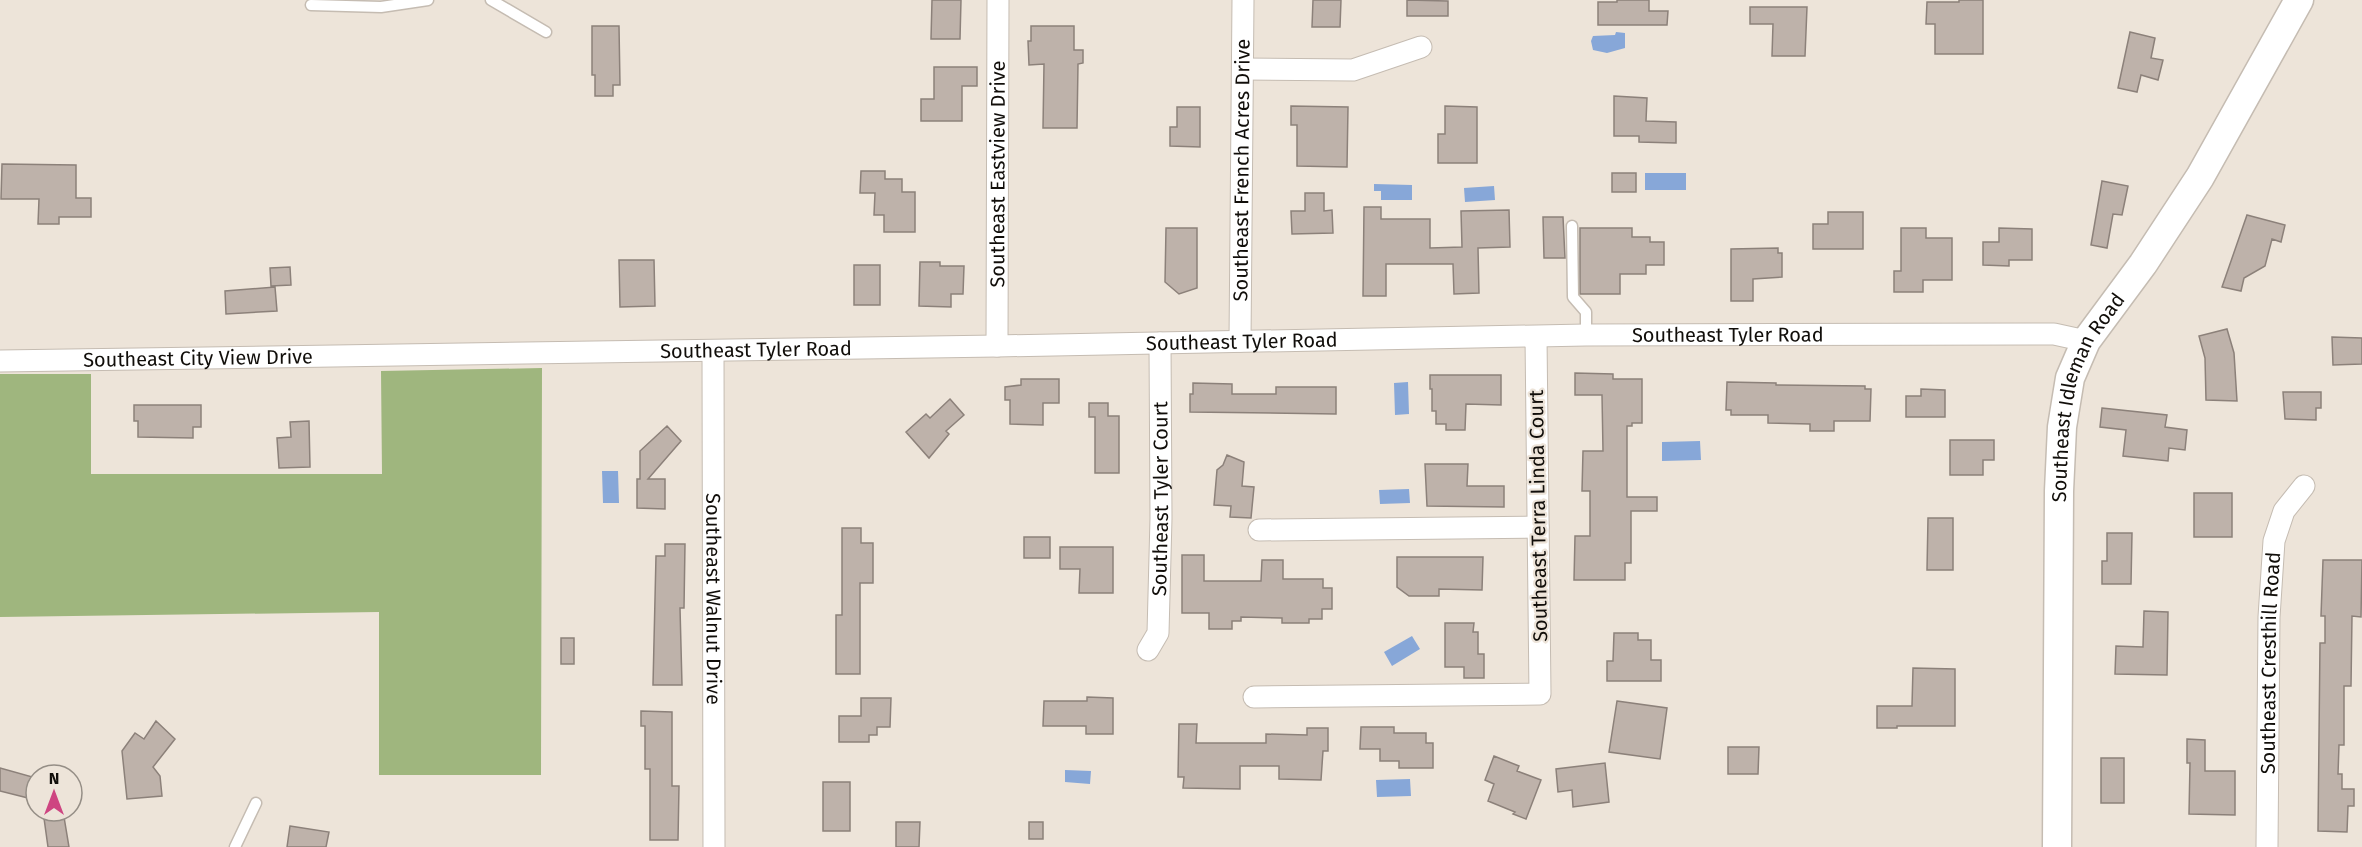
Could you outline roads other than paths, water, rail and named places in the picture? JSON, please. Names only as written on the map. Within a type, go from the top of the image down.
[{"type":"main road","name":"Southeast Idleman Road","points":[[2057,847],[2061,444],[2067,388],[2086,341],[2143,264],[2200,177],[2299,0]]},
{"type":"street","name":"Southeast Eastview Drive","points":[[998,0],[998,346]]},
{"type":"street","name":"Southeast French Acres Drive","points":[[1240,341],[1243,0]]},
{"type":"street","points":[[1243,69],[1353,70],[1421,47]]},
{"type":"street","name":"Southeast Tyler Road","points":[[395,355],[1586,335],[2054,334],[2086,341]]},
{"type":"street","name":"Southeast Terra Linda Court","points":[[1254,697],[1540,694],[1536,337]]},
{"type":"street","name":"Southeast Tyler Court","points":[[1148,650],[1158,633],[1161,518],[1160,343]]},
{"type":"street","name":"Southeast Walnut Drive","points":[[713,351],[714,847]]},
{"type":"street","name":"Southeast City View Drive","points":[[0,361],[395,355]]},
{"type":"street","name":"Southeast Cresthill Road","points":[[2267,847],[2268,617],[2274,541],[2284,510],[2304,486]]},
{"type":"street","points":[[1259,530],[1538,527]]},
{"type":"lane","points":[[311,5],[381,7],[428,0]]},
{"type":"lane","points":[[491,0],[546,33]]},
{"type":"lane","points":[[1572,226],[1573,297],[1586,312],[1586,335]]},
{"type":"lane","points":[[235,847],[256,803]]},
{"type":"water","points":[[1616,32],[1625,33],[1625,48],[1607,53],[1593,50],[1591,41],[1593,36],[1615,35]]},
{"type":"water","points":[[1645,173],[1686,173],[1686,190],[1645,190]]},
{"type":"water","points":[[1374,184],[1412,185],[1412,200],[1381,200],[1381,191],[1374,191]]},
{"type":"water","points":[[1494,186],[1495,200],[1465,202],[1464,188]]},
{"type":"water","points":[[1408,382],[1409,414],[1395,415],[1394,383]]},
{"type":"water","points":[[1700,441],[1701,460],[1662,461],[1662,442]]},
{"type":"water","points":[[602,471],[618,471],[619,503],[603,503]]},
{"type":"water","points":[[1409,489],[1410,503],[1380,504],[1379,490]]},
{"type":"water","points":[[1412,636],[1420,649],[1392,666],[1384,652]]},
{"type":"water","points":[[1065,770],[1091,771],[1090,784],[1065,782]]},
{"type":"water","points":[[1410,779],[1411,796],[1377,797],[1376,780]]}]
